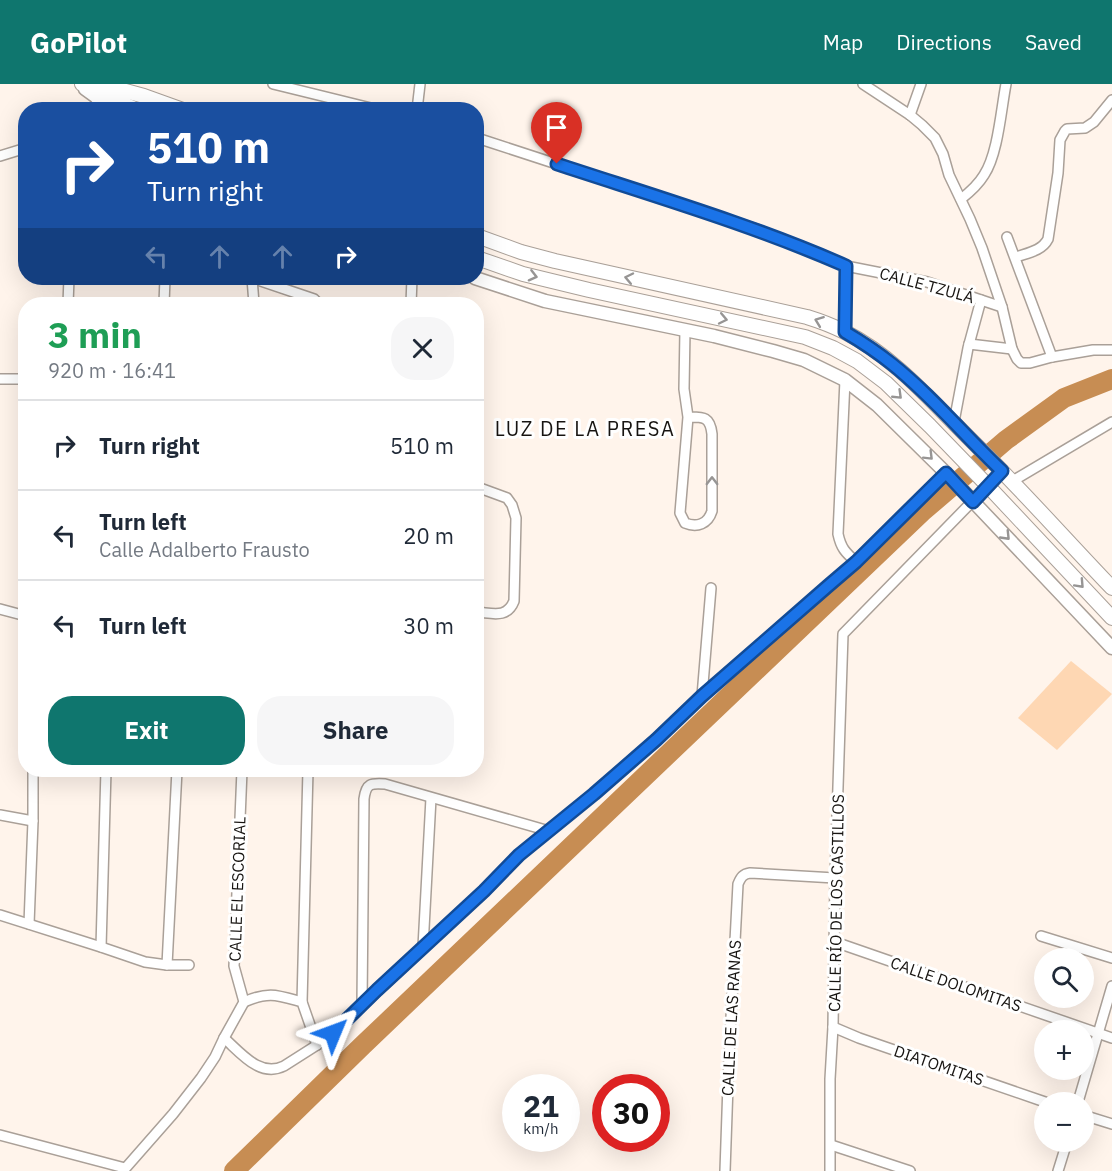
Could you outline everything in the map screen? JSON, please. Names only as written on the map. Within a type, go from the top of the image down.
[{"type":"main road","points":[[81,84],[121,102]]},
{"type":"main road","points":[[102,93],[144,96],[161,102]]},
{"type":"main road","points":[[484,239],[520,252],[598,271],[807,317],[845,332],[893,364],[915,384],[979,447],[1112,588]]},
{"type":"main road","points":[[484,246],[499,251],[520,252]]},
{"type":"main road","points":[[484,260],[534,277],[786,333],[833,348],[886,383],[985,483],[1112,618]]},
{"type":"street","points":[[273,84],[346,102]]},
{"type":"street","points":[[418,102],[420,84]]},
{"type":"street","points":[[864,84],[922,125],[934,138],[943,154],[949,175],[982,248],[1017,359],[1021,363],[1030,363],[1093,350],[1112,350]]},
{"type":"street","points":[[910,115],[921,84]]},
{"type":"street","points":[[962,200],[985,174],[992,156],[1006,84]]},
{"type":"street","points":[[1016,257],[1045,245],[1048,240],[1058,173],[1060,140],[1065,131],[1090,125],[1112,100]]},
{"type":"street","name":"CALLE TZULÁ","points":[[484,140],[759,231],[846,266],[927,282],[1002,307]]},
{"type":"street","points":[[0,156],[18,150]]},
{"type":"street","points":[[1007,237],[1052,357]]},
{"type":"street","points":[[845,332],[846,266]]},
{"type":"street","points":[[484,281],[545,301],[773,351],[804,360],[845,380],[877,405],[948,475],[1112,648]]},
{"type":"street","points":[[271,285],[303,297]]},
{"type":"street","points":[[954,422],[969,344],[981,300]]},
{"type":"street","points":[[685,330],[684,389],[688,417],[680,513],[685,523],[698,525],[703,524],[712,511],[712,434],[710,423],[706,418],[688,417]]},
{"type":"street","points":[[969,344],[1012,349]]},
{"type":"street","points":[[0,379],[18,380]]},
{"type":"street","points":[[845,380],[838,534],[844,552],[856,562]]},
{"type":"street","points":[[969,498],[985,483],[1003,473],[1112,422]]},
{"type":"street","points":[[224,1038],[260,1068],[268,1070],[278,1069],[333,1033],[484,891],[519,855],[656,740],[702,696],[856,562],[948,475]]},
{"type":"street","points":[[484,490],[510,501],[516,526],[512,607],[508,611],[497,614],[484,613]]},
{"type":"street","name":"CALLE RÍO DE LOS CASTILLOS","points":[[830,1171],[830,1079],[843,634],[969,498]]},
{"type":"street","points":[[702,696],[711,588]]},
{"type":"street","points":[[0,609],[18,614]]},
{"type":"street","points":[[29,924],[33,777]]},
{"type":"street","points":[[101,946],[106,777]]},
{"type":"street","points":[[167,965],[177,777]]},
{"type":"street","name":"CALLE EL ESCORIAL","points":[[242,777],[234,966],[244,1002]]},
{"type":"street","points":[[308,777],[302,1002],[317,1045]]},
{"type":"street","points":[[362,1004],[365,790],[368,786],[373,783],[385,784],[549,831]]},
{"type":"street","points":[[423,947],[431,798]]},
{"type":"street","points":[[0,815],[33,821]]},
{"type":"street","name":"CALLE DE LAS RANAS","points":[[725,1171],[738,884],[741,877],[750,873],[835,878]]},
{"type":"street","points":[[0,915],[145,962],[189,965]]},
{"type":"street","points":[[1041,936],[1112,958]]},
{"type":"street","name":"CALLE DOLOMITAS","points":[[835,942],[1112,1038]]},
{"type":"street","points":[[1081,1092],[1112,986]]},
{"type":"street","points":[[0,1135],[124,1170],[194,1087],[215,1057],[244,1002],[261,995],[278,995],[302,1002]]},
{"type":"street","name":"DIATOMITAS","points":[[833,1027],[1034,1098]]},
{"type":"street","points":[[1094,1118],[1112,1124]]},
{"type":"street","points":[[831,1145],[910,1171]]},
{"type":"street","points":[[1058,1171],[1064,1152]]},
{"type":"shaded area","points":[[1071,661],[1112,694],[1057,750],[1018,718]]},
{"type":"waterway","points":[[234,1171],[922,512],[1006,440],[1064,398],[1112,379]]},
{"type":"district","name":"LUZ DE LA PRESA","points":[[585,429]]},
{"type":"route","points":[[333,1033],[484,891],[519,855],[594,794],[856,562],[946,473],[973,502],[1002,471],[893,364],[845,332],[846,266],[759,231],[557,164]]}]
